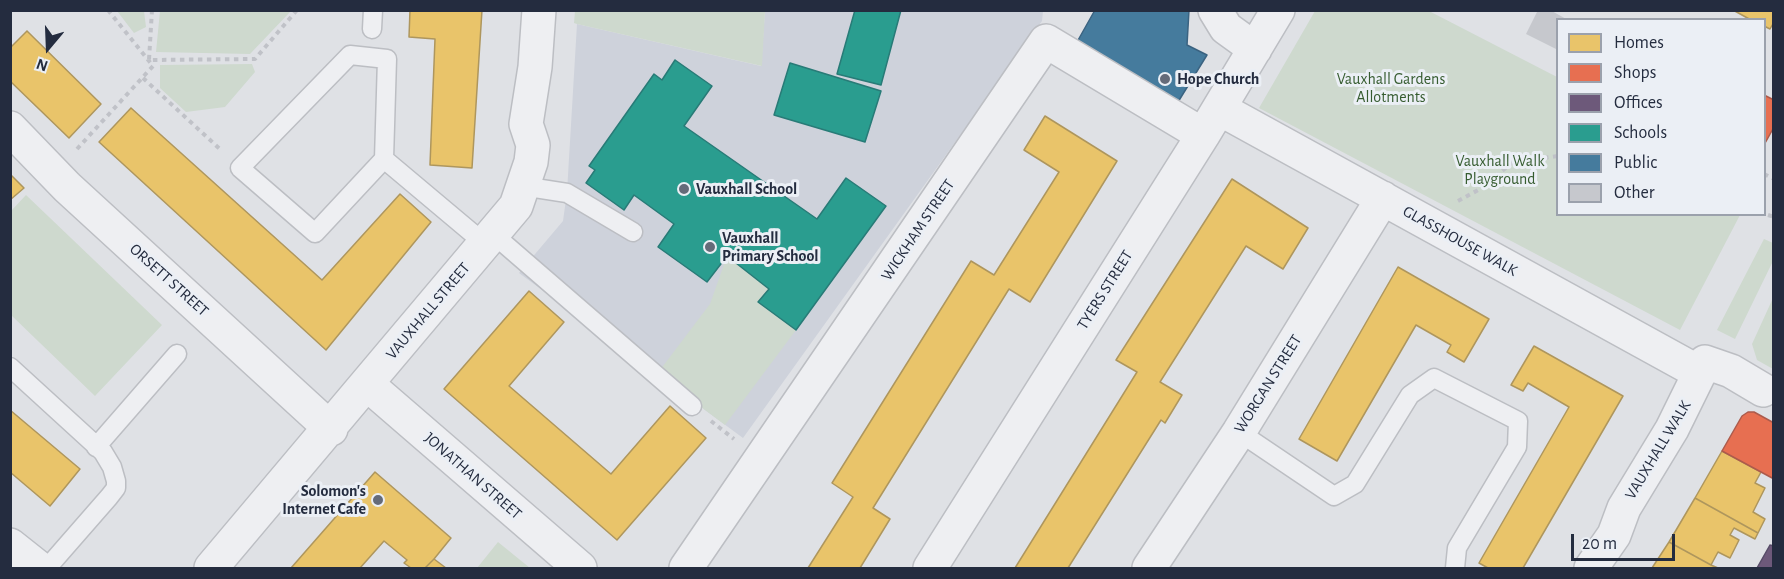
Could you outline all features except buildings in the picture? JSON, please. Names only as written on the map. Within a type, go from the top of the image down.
[{"type":"street","name":"VAUXHALL STREET","points":[[222,565],[367,384],[516,206],[531,162],[532,145],[526,124],[535,67],[539,10]]},
{"type":"street","points":[[1215,10],[1226,28],[1255,49]]},
{"type":"street","name":"TYERS STREET","points":[[930,568],[1211,122],[1278,10]]},
{"type":"street","name":"WICKHAM STREET","points":[[686,568],[1046,41],[1211,122]]},
{"type":"street","name":"GLASSHOUSE WALK","points":[[1211,122],[1383,198],[1703,368],[1731,371],[1763,390]]},
{"type":"street","name":"ORSETT STREET","points":[[10,128],[54,173],[331,429]]},
{"type":"street","name":"WORGAN STREET","points":[[1149,568],[1239,432],[1383,198]]},
{"type":"street","name":"VAUXHALL WALK","points":[[1591,568],[1614,535],[1624,508],[1672,429],[1703,368]]},
{"type":"street","name":"JONATHAN STREET","points":[[367,384],[580,568]]},
{"type":"street","points":[[10,545],[39,568]]},
{"type":"lane","points":[[372,29],[373,10]]},
{"type":"lane","points":[[350,55],[387,59],[384,159],[315,233],[240,168],[350,55]]},
{"type":"lane","points":[[384,159],[489,239],[692,406]]},
{"type":"lane","points":[[522,186],[567,192],[633,231]]},
{"type":"lane","points":[[96,447],[177,354]]},
{"type":"lane","points":[[10,367],[96,447],[112,467],[116,488],[47,568]]},
{"type":"lane","points":[[1239,432],[1334,495],[1355,484],[1410,395],[1434,378],[1518,421],[1517,447],[1457,548],[1455,568]]},
{"type":"path","points":[[54,173],[153,66],[108,10]]},
{"type":"path","points":[[149,60],[152,10]]},
{"type":"path","points":[[149,60],[255,60],[297,10]]},
{"type":"path","points":[[143,78],[240,168]]},
{"type":"path","points":[[1456,202],[1480,189],[1513,162],[1556,156]]},
{"type":"path","points":[[1768,215],[1773,217]]},
{"type":"path","points":[[692,406],[760,460]]},
{"type":"shaded area","name":"Vauxhall Primary School","points":[[765,11],[1043,11],[1042,21],[743,438],[519,273],[563,221],[567,192],[577,24],[761,66]]},
{"type":"green space","points":[[160,10],[291,11],[250,54],[156,52]]},
{"type":"green space","points":[[117,11],[144,11],[146,27],[134,33]]},
{"type":"green space","points":[[575,11],[765,11],[762,66],[577,24],[574,23]]},
{"type":"green space","points":[[1315,11],[1429,11],[1556,76],[1556,216],[1739,216],[1680,330],[1259,108]]},
{"type":"green space","points":[[252,64],[255,72],[225,107],[186,112],[160,88],[160,65]]},
{"type":"green space","points":[[26,195],[162,325],[95,396],[11,315],[11,211]]},
{"type":"green space","points":[[1764,239],[1773,243],[1773,261],[1735,339],[1717,330]]},
{"type":"green space","points":[[727,256],[769,289],[758,302],[796,330],[725,425],[657,374],[710,304]]},
{"type":"green space","points":[[1773,298],[1773,369],[1757,360],[1752,344]]},
{"type":"green space","points":[[498,542],[530,568],[477,568]]},
{"type":"place","name":"Hope Church","points":[[1165,79]]},
{"type":"place","name":"Vauxhall School","points":[[684,189]]},
{"type":"place","name":"Vauxhall Primary School","points":[[710,247]]},
{"type":"place","name":"Solomon's Internet Cafe","points":[[378,500]]},
{"type":"park label","name":"Vauxhall Gardens Allotments","points":[[1391,88]]},
{"type":"park label","name":"Vauxhall Walk Playground","points":[[1500,170]]}]
